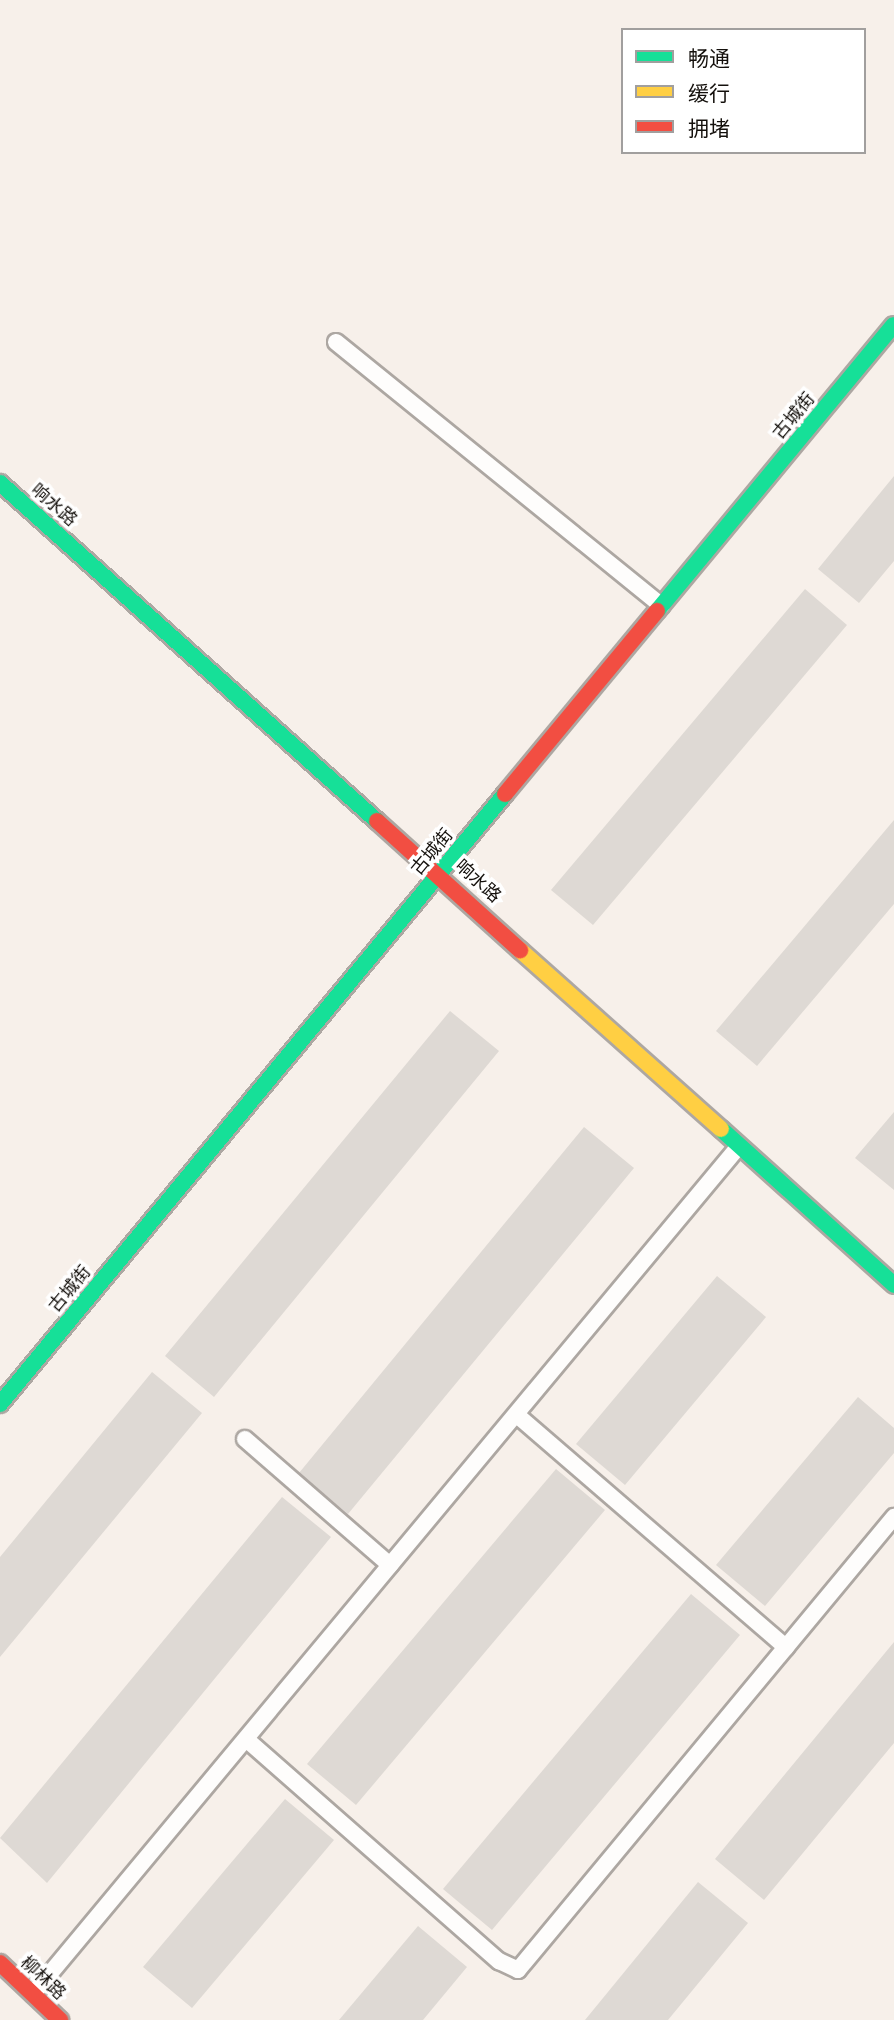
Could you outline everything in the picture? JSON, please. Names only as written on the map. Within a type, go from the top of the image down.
[{"type":"street","name":"古城街","points":[[0,1404],[894,325]]},
{"type":"street","name":"响水路","points":[[0,483],[440,872],[894,1285]]},
{"type":"street","name":"柳林路","points":[[0,1964],[60,2020]]},
{"type":"lane","points":[[336,342],[662,606]]},
{"type":"lane","points":[[33,1994],[390,1565],[518,1416],[740,1145]]},
{"type":"lane","points":[[518,1416],[786,1647]]},
{"type":"lane","points":[[245,1439],[390,1565]]},
{"type":"lane","points":[[246,1739],[499,1961],[518,1970],[894,1517]]},
{"type":"building","points":[[894,476],[894,561],[859,603],[818,569]]},
{"type":"building","points":[[805,589],[847,625],[593,925],[551,890]]},
{"type":"building","points":[[894,820],[894,904],[757,1066],[716,1031]]},
{"type":"building","points":[[450,1011],[499,1051],[214,1397],[165,1356]]},
{"type":"building","points":[[894,1112],[894,1190],[855,1158]]},
{"type":"building","points":[[584,1127],[634,1168],[348,1514],[299,1473]]},
{"type":"building","points":[[717,1276],[766,1317],[625,1485],[576,1444]]},
{"type":"building","points":[[152,1372],[202,1413],[0,1657],[0,1557]]},
{"type":"building","points":[[858,1397],[894,1428],[894,1453],[765,1606],[716,1565]]},
{"type":"building","points":[[556,1469],[605,1510],[356,1805],[307,1764]]},
{"type":"building","points":[[282,1497],[331,1537],[47,1883],[0,1838]]},
{"type":"building","points":[[691,1594],[740,1635],[492,1930],[443,1889]]},
{"type":"building","points":[[894,1642],[894,1743],[764,1900],[715,1859]]},
{"type":"building","points":[[285,1799],[334,1840],[192,2008],[143,1967]]},
{"type":"building","points":[[698,1882],[748,1923],[668,2020],[585,2020]]},
{"type":"building","points":[[418,1926],[467,1967],[423,2020],[339,2020]]},
{"type":"traffic: fast","points":[[657,611],[894,325]]},
{"type":"traffic: fast","points":[[0,483],[377,821]]},
{"type":"traffic: fast","points":[[0,1404],[505,794]]},
{"type":"traffic: fast","points":[[721,1129],[894,1285]]},
{"type":"traffic: slow","points":[[520,950],[721,1129]]},
{"type":"traffic: jam","points":[[505,794],[657,611]]},
{"type":"traffic: jam","points":[[377,821],[520,950]]},
{"type":"traffic: jam","points":[[0,1963],[60,2020]]}]
